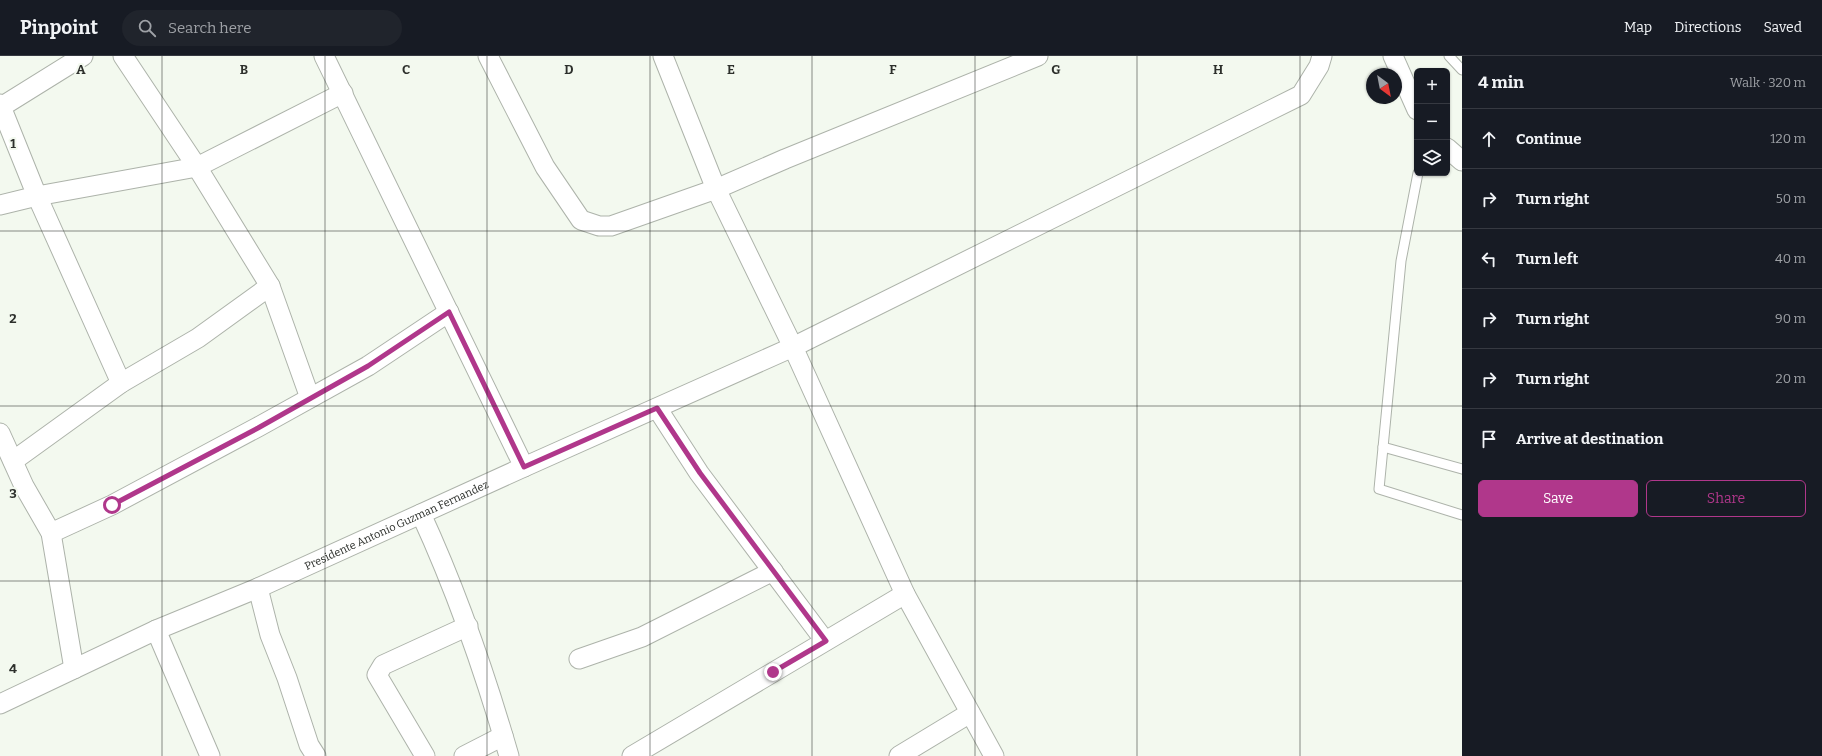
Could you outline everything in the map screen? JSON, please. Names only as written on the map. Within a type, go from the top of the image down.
[{"type":"street","points":[[82,56],[1,105],[37,196],[121,383]]},
{"type":"street","points":[[123,56],[197,167],[270,286],[310,398]]},
{"type":"street","points":[[324,56],[524,467]]},
{"type":"street","points":[[488,56],[545,167],[581,220],[599,226],[611,226],[716,190],[785,159],[1038,56]]},
{"type":"street","points":[[663,56],[716,190],[793,347],[905,594],[994,756]]},
{"type":"street","name":"Presidente Antonio Guzman Fernandez","points":[[0,704],[156,630],[258,588],[793,347],[1302,95],[1319,66],[1322,56]]},
{"type":"street","points":[[1394,56],[1414,104]]},
{"type":"street","points":[[0,205],[37,196],[197,167],[342,93]]},
{"type":"street","points":[[1450,151],[1462,161]]},
{"type":"street","points":[[13,461],[121,383],[198,338],[270,286]]},
{"type":"street","points":[[51,533],[112,505],[368,366],[449,312]]},
{"type":"street","points":[[657,408],[700,473],[826,641]]},
{"type":"street","points":[[0,433],[24,486],[51,533],[74,669]]},
{"type":"street","points":[[421,514],[468,626],[509,756]]},
{"type":"street","points":[[579,659],[642,637],[773,571]]},
{"type":"street","points":[[258,588],[270,635],[287,678],[309,745],[316,756]]},
{"type":"street","points":[[632,756],[905,594]]},
{"type":"street","points":[[425,756],[377,675],[383,665],[468,626]]},
{"type":"street","points":[[156,630],[210,756]]},
{"type":"street","points":[[899,756],[970,713]]},
{"type":"street","points":[[464,756],[503,736]]},
{"type":"lane","points":[[1449,56],[1462,70]]},
{"type":"lane","points":[[1417,176],[1401,261],[1379,489],[1462,515]]},
{"type":"lane","points":[[1383,447],[1462,469]]},
{"type":"route","points":[[112,505],[258,428],[368,366],[449,312],[524,467],[657,408],[700,473],[826,641],[773,672]]}]
